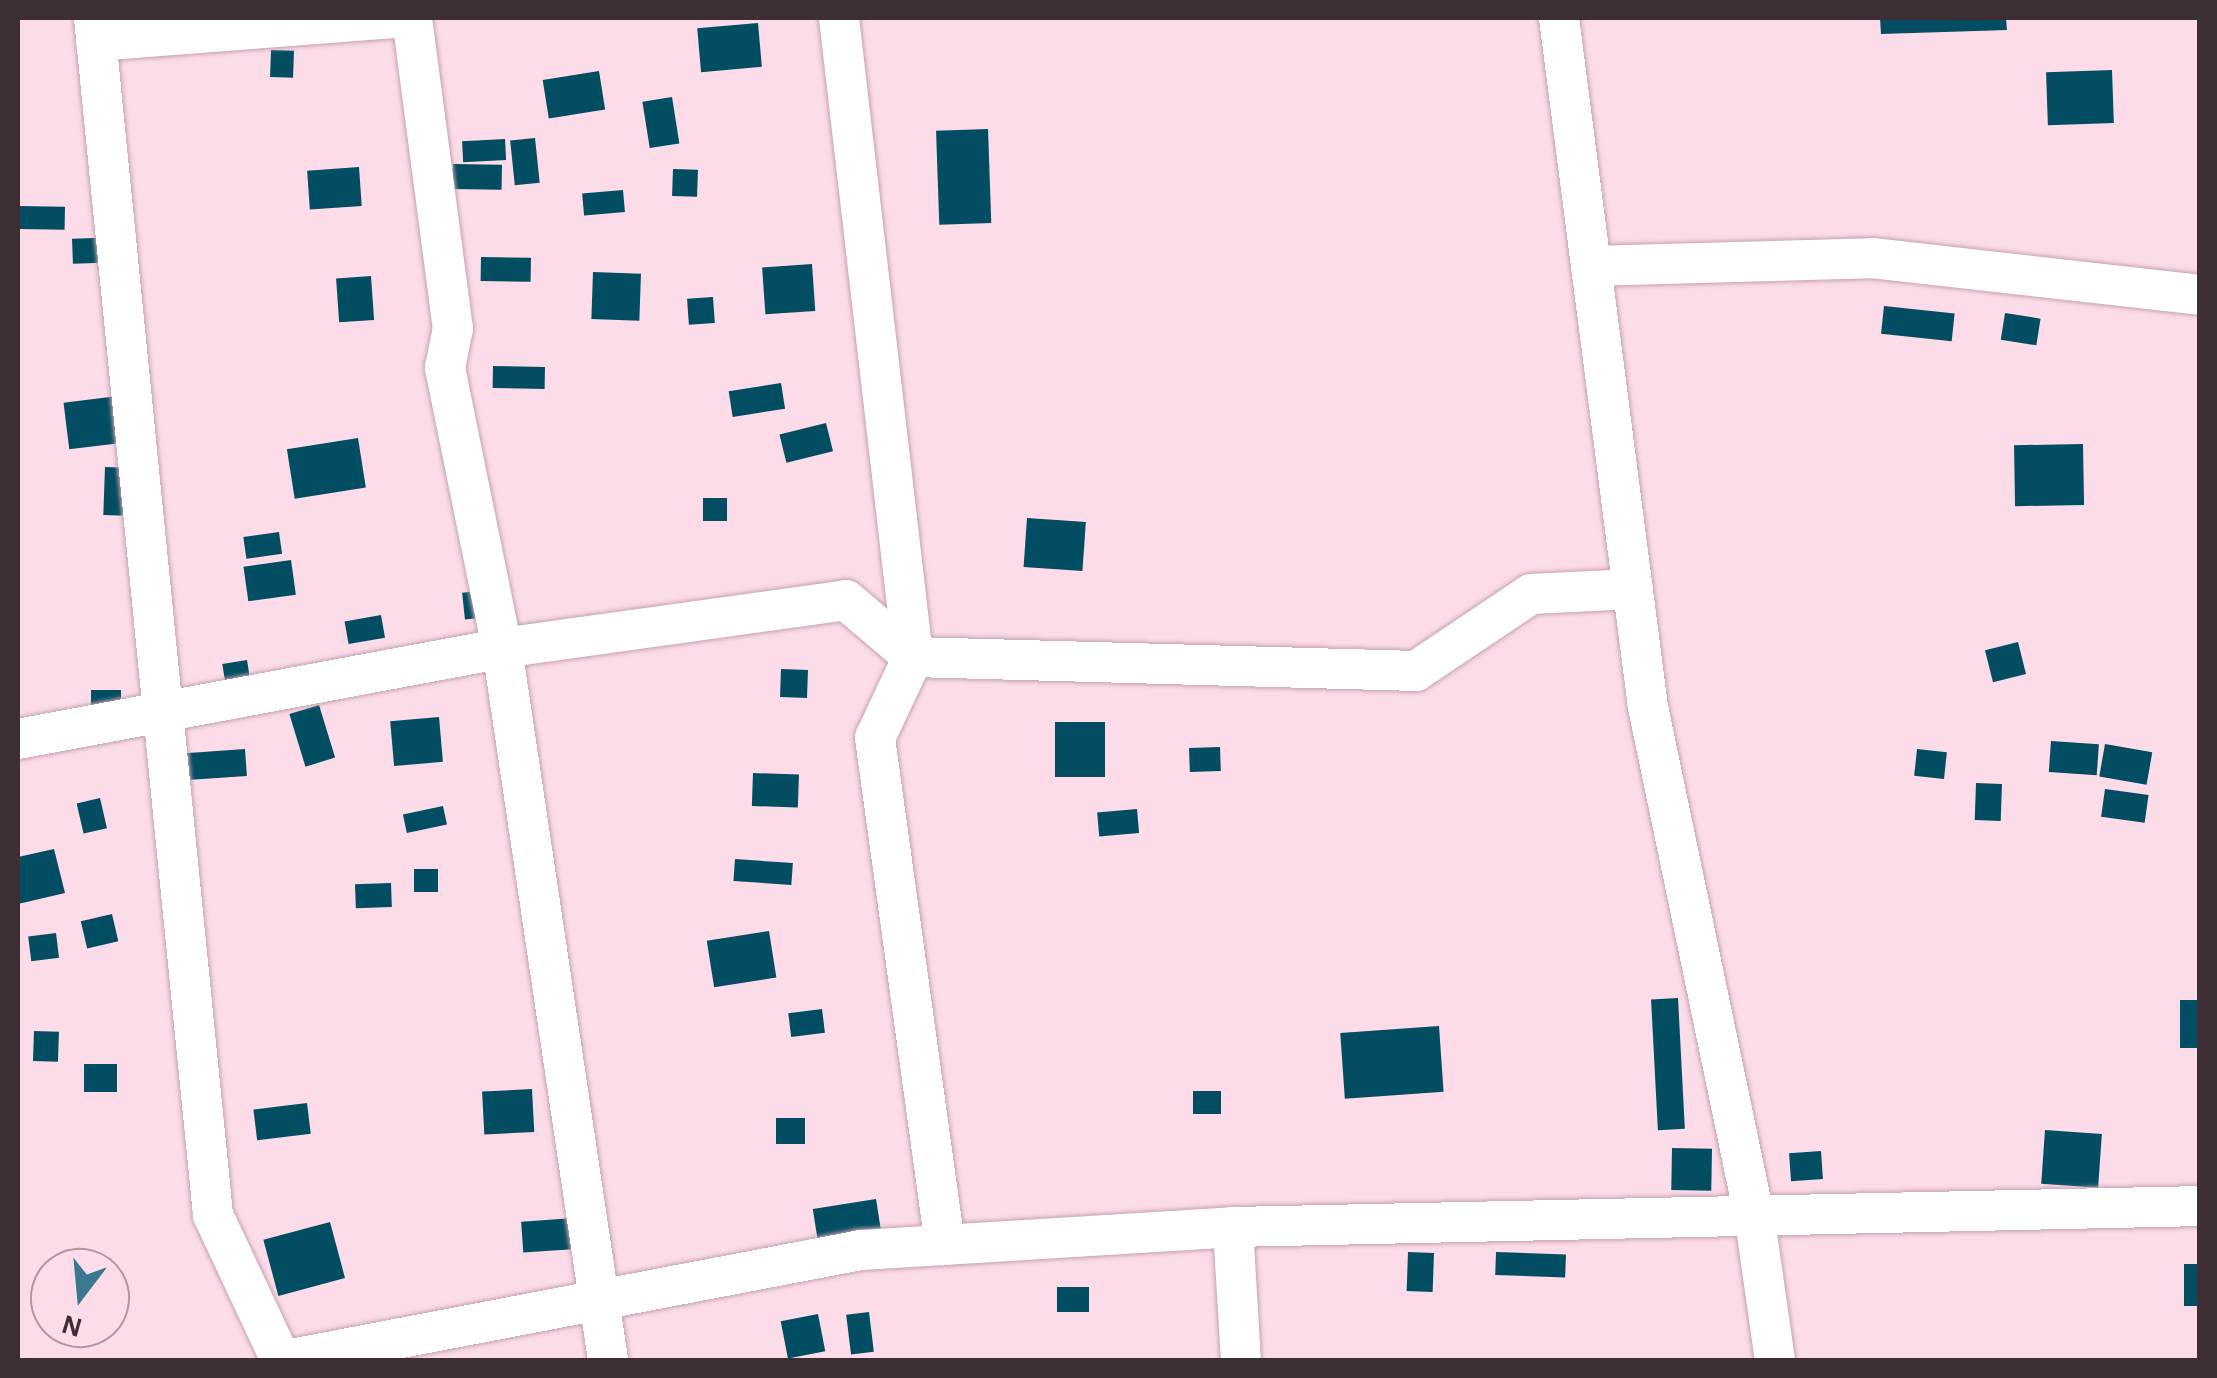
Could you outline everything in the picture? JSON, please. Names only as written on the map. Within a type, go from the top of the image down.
[{"type":"street","points":[[393,18],[95,30],[157,710],[213,1215],[284,1360],[861,1250],[1232,1228],[1755,1220],[2200,1206]]},
{"type":"street","points":[[412,18],[453,328],[446,368],[502,648],[595,1298],[608,1360]]},
{"type":"street","points":[[838,18],[912,657],[875,738],[945,1245]]},
{"type":"street","points":[[1559,18],[1648,707],[1755,1220],[1775,1360]]},
{"type":"street","points":[[1591,266],[1872,258],[2200,295]]},
{"type":"street","points":[[18,739],[502,648],[846,600],[912,657],[1416,671],[1531,594],[1633,589]]},
{"type":"street","points":[[1232,1228],[1241,1360]]},
{"type":"building","points":[[1880,18],[2006,18],[2007,30],[1881,34]]},
{"type":"building","points":[[758,23],[762,67],[701,72],[697,28]]},
{"type":"building","points":[[271,50],[294,51],[293,78],[270,77]]},
{"type":"building","points":[[2112,70],[2114,123],[2048,125],[2046,72]]},
{"type":"building","points":[[599,71],[605,110],[549,118],[543,80]]},
{"type":"building","points":[[672,97],[679,143],[650,148],[642,102]]},
{"type":"building","points":[[988,129],[991,223],[939,225],[936,131]]},
{"type":"building","points":[[535,138],[540,183],[515,185],[510,141]]},
{"type":"building","points":[[505,139],[506,160],[463,162],[462,141]]},
{"type":"building","points":[[453,164],[502,165],[502,190],[453,189]]},
{"type":"building","points":[[359,167],[362,206],[310,210],[307,171]]},
{"type":"building","points":[[673,169],[698,170],[697,197],[672,196]]},
{"type":"building","points":[[623,190],[625,212],[584,215],[582,194]]},
{"type":"building","points":[[18,206],[65,207],[65,230],[18,229]]},
{"type":"building","points":[[124,237],[125,262],[73,264],[72,239]]},
{"type":"building","points":[[481,257],[531,258],[531,282],[481,281]]},
{"type":"building","points":[[812,264],[815,311],[765,314],[762,267]]},
{"type":"building","points":[[593,272],[641,274],[639,321],[591,319]]},
{"type":"building","points":[[371,276],[374,320],[339,322],[336,278]]},
{"type":"building","points":[[713,297],[715,323],[689,325],[687,299]]},
{"type":"building","points":[[1884,306],[1955,313],[1952,341],[1881,334]]},
{"type":"building","points":[[2005,313],[2041,319],[2036,345],[2001,340]]},
{"type":"building","points":[[493,366],[545,367],[545,389],[493,388]]},
{"type":"building","points":[[781,383],[785,409],[733,417],[729,391]]},
{"type":"building","points":[[134,394],[140,441],[69,449],[64,403]]},
{"type":"building","points":[[826,423],[833,451],[786,463],[779,435]]},
{"type":"building","points":[[358,438],[366,487],[295,499],[287,449]]},
{"type":"building","points":[[2083,444],[2084,505],[2015,506],[2014,445]]},
{"type":"building","points":[[105,467],[143,468],[141,516],[103,515]]},
{"type":"building","points":[[703,498],[727,498],[727,521],[703,521]]},
{"type":"building","points":[[1027,518],[1086,522],[1082,571],[1024,567]]},
{"type":"building","points":[[279,532],[282,554],[246,559],[243,537]]},
{"type":"building","points":[[291,560],[296,595],[248,601],[243,567]]},
{"type":"building","points":[[488,590],[491,617],[465,620],[462,593]]},
{"type":"building","points":[[381,615],[385,638],[349,644],[345,621]]},
{"type":"building","points":[[2018,642],[2026,674],[1993,682],[1985,650]]},
{"type":"building","points":[[247,660],[251,684],[226,688],[222,664]]},
{"type":"building","points":[[781,669],[808,670],[807,698],[780,697]]},
{"type":"building","points":[[91,690],[121,690],[121,707],[91,707]]},
{"type":"building","points":[[319,705],[335,758],[305,767],[289,714]]},
{"type":"building","points":[[439,717],[443,762],[394,766],[390,721]]},
{"type":"building","points":[[1055,722],[1105,722],[1105,777],[1055,777]]},
{"type":"building","points":[[2051,741],[2099,744],[2097,775],[2049,772]]},
{"type":"building","points":[[2105,744],[2152,752],[2147,785],[2099,776]]},
{"type":"building","points":[[1220,747],[1221,771],[1190,772],[1189,748]]},
{"type":"building","points":[[245,749],[247,776],[180,781],[178,754]]},
{"type":"building","points":[[1917,749],[1947,752],[1944,779],[1914,776]]},
{"type":"building","points":[[753,773],[799,775],[798,808],[752,806]]},
{"type":"building","points":[[1976,783],[2002,784],[2001,821],[1975,820]]},
{"type":"building","points":[[2105,789],[2149,795],[2145,823],[2101,817]]},
{"type":"building","points":[[100,798],[107,828],[84,834],[77,803]]},
{"type":"building","points":[[443,806],[447,825],[407,833],[403,815]]},
{"type":"building","points":[[1137,809],[1139,833],[1099,836],[1097,812]]},
{"type":"building","points":[[54,849],[65,893],[18,904],[18,857]]},
{"type":"building","points":[[735,859],[793,863],[791,885],[733,881]]},
{"type":"building","points":[[414,869],[438,869],[438,892],[414,892]]},
{"type":"building","points":[[391,883],[392,907],[356,908],[355,884]]},
{"type":"building","points":[[112,914],[118,941],[87,948],[81,921]]},
{"type":"building","points":[[769,931],[776,977],[714,987],[707,941]]},
{"type":"building","points":[[56,933],[59,958],[31,961],[28,936]]},
{"type":"building","points":[[1678,998],[1685,1129],[1658,1130],[1651,999]]},
{"type":"building","points":[[2180,1000],[2200,1000],[2200,1048],[2180,1048]]},
{"type":"building","points":[[822,1009],[825,1033],[791,1037],[788,1013]]},
{"type":"building","points":[[1439,1026],[1444,1092],[1345,1099],[1340,1033]]},
{"type":"building","points":[[34,1031],[59,1032],[58,1062],[33,1061]]},
{"type":"building","points":[[84,1064],[117,1064],[117,1092],[84,1092]]},
{"type":"building","points":[[532,1089],[534,1132],[484,1135],[482,1092]]},
{"type":"building","points":[[1193,1091],[1221,1091],[1221,1114],[1193,1114]]},
{"type":"building","points":[[307,1103],[311,1134],[257,1140],[253,1110]]},
{"type":"building","points":[[776,1118],[805,1118],[805,1144],[776,1144]]},
{"type":"building","points":[[2045,1130],[2102,1134],[2098,1188],[2041,1184]]},
{"type":"building","points":[[1672,1148],[1712,1149],[1711,1191],[1671,1190]]},
{"type":"building","points":[[1821,1151],[1823,1179],[1791,1181],[1789,1153]]},
{"type":"building","points":[[876,1199],[881,1229],[817,1239],[813,1209]]},
{"type":"building","points":[[574,1218],[576,1249],[523,1253],[521,1222]]},
{"type":"building","points":[[330,1222],[345,1278],[278,1296],[263,1240]]},
{"type":"building","points":[[1408,1252],[1434,1253],[1433,1292],[1407,1291]]},
{"type":"building","points":[[1496,1252],[1566,1254],[1565,1277],[1495,1275]]},
{"type":"building","points":[[2184,1264],[2200,1264],[2200,1306],[2184,1306]]},
{"type":"building","points":[[1057,1287],[1089,1287],[1089,1312],[1057,1312]]},
{"type":"building","points":[[869,1312],[874,1352],[851,1355],[846,1315]]},
{"type":"building","points":[[818,1314],[825,1351],[788,1359],[781,1321]]}]
